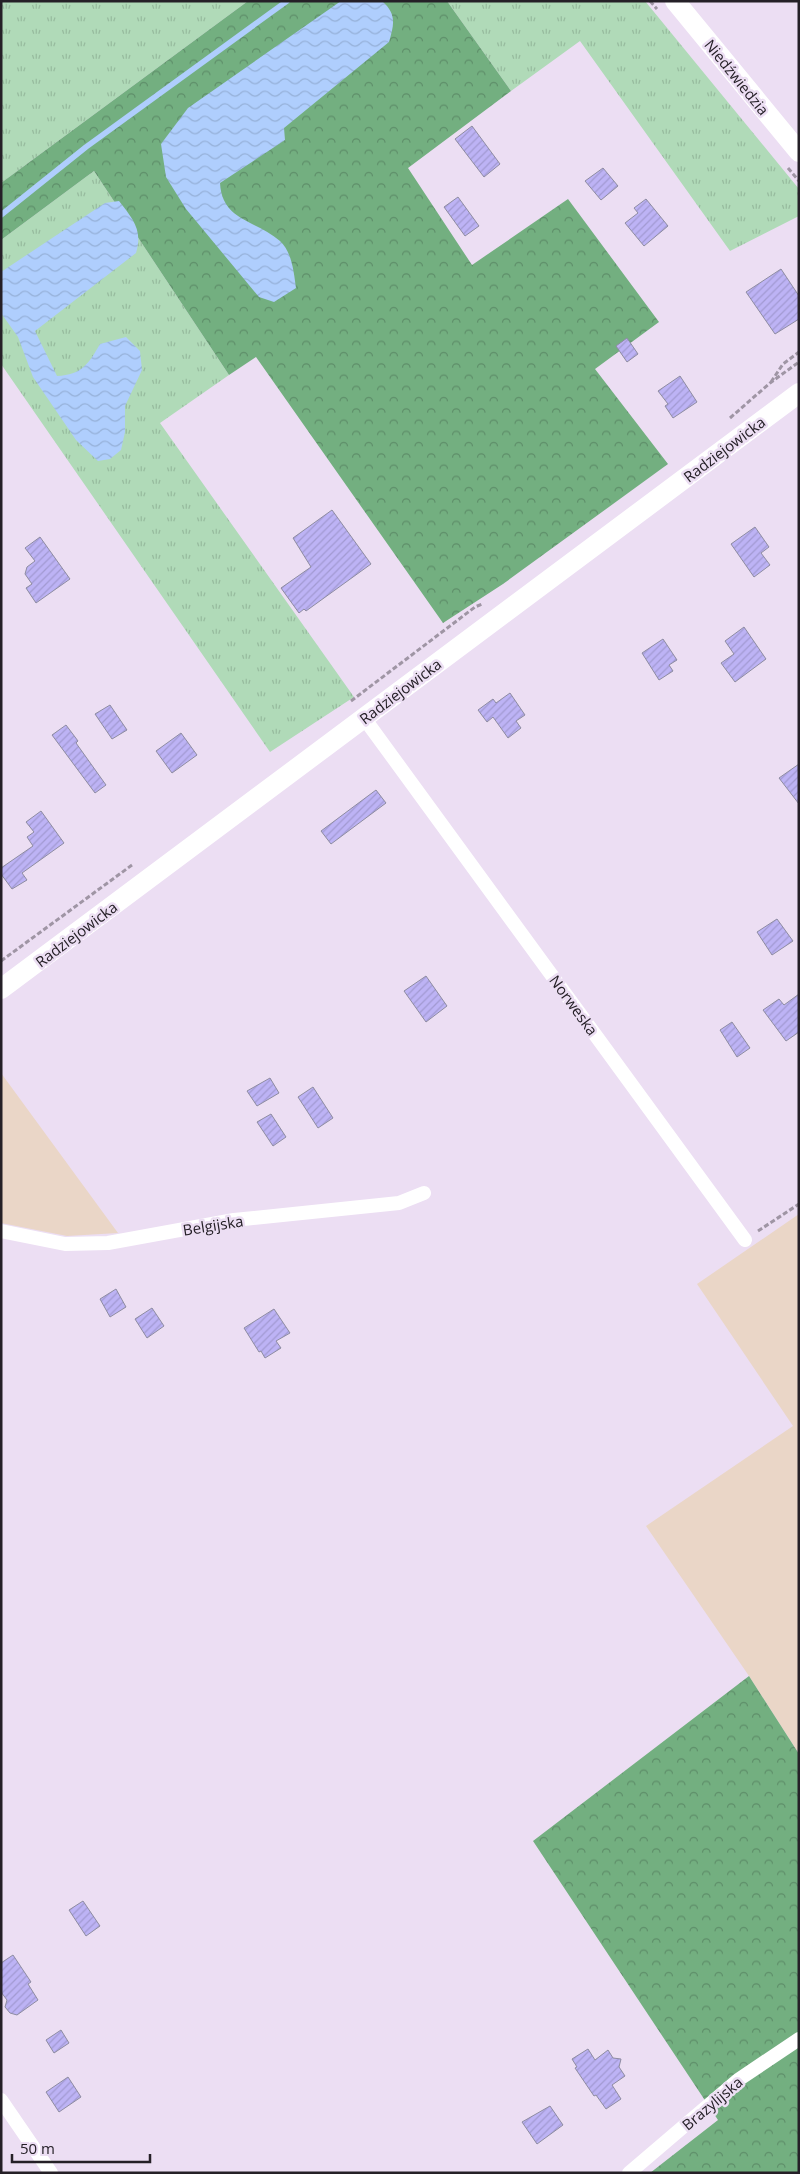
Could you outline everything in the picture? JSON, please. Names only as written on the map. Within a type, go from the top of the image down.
[{"type":"main road","name":"Niedźwiedzia","points":[[676,1],[799,152]]},
{"type":"main road","name":"Radziejowicka","points":[[1,989],[799,393]]},
{"type":"street","name":"Norweska","points":[[364,718],[745,1240]]},
{"type":"street","name":"Belgijska","points":[[1,1231],[65,1244],[108,1244],[234,1220],[399,1203],[424,1193]]},
{"type":"street","name":"Brazylijska","points":[[629,2173],[738,2080],[799,2039]]},
{"type":"street","points":[[1,2100],[51,2173]]},
{"type":"path","points":[[799,352],[783,364],[770,383],[799,362]]},
{"type":"path","points":[[344,707],[475,607]]},
{"type":"path","points":[[1,961],[138,860]]},
{"type":"path","points":[[745,1240],[799,1204]]},
{"type":"shaded area","points":[[1,1073],[118,1233],[67,1236],[1,1223]]},
{"type":"shaded area","points":[[799,1214],[799,1754],[749,1676],[646,1526],[793,1426],[697,1284]]},
{"type":"green space","points":[[1,1],[248,1],[1,183]]},
{"type":"green space","points":[[248,1],[447,1],[511,91],[408,168],[472,265],[568,199],[659,322],[595,369],[668,464],[503,584],[443,623],[256,357],[229,375],[94,171],[1,240],[1,183]]},
{"type":"green space","points":[[447,1],[645,1],[799,189],[799,216],[730,251],[580,41],[511,91]]},
{"type":"green space","points":[[94,171],[229,375],[160,423],[354,697],[270,752],[1,364],[1,240]]},
{"type":"green space","points":[[749,1676],[799,1754],[799,2173],[650,2173],[718,2120],[533,1841]]},
{"type":"water","points":[[341,1],[382,1],[390,10],[393,20],[389,42],[284,128],[285,140],[220,183],[222,196],[234,213],[271,234],[280,241],[287,251],[292,263],[296,288],[274,302],[259,297],[186,209],[166,177],[161,144],[188,108]]},
{"type":"water","points":[[119,201],[132,219],[137,231],[138,245],[136,253],[35,331],[57,376],[73,373],[84,367],[100,344],[126,337],[140,351],[142,370],[125,406],[125,432],[121,450],[110,459],[98,461],[76,440],[33,377],[18,337],[1,313],[1,272],[105,203]]},
{"type":"building","points":[[472,126],[500,164],[484,177],[455,139]]},
{"type":"building","points":[[603,168],[618,186],[601,200],[585,181]]},
{"type":"building","points":[[458,197],[479,226],[465,236],[444,207]]},
{"type":"building","points":[[646,199],[668,226],[644,246],[625,223],[638,213],[634,208]]},
{"type":"building","points":[[781,269],[799,296],[799,319],[775,334],[746,292]]},
{"type":"building","points":[[627,338],[638,354],[627,362],[616,346]]},
{"type":"building","points":[[680,376],[697,402],[673,418],[665,406],[668,404],[658,391]]},
{"type":"building","points":[[332,510],[371,564],[306,611],[304,609],[299,613],[281,588],[311,567],[293,538]]},
{"type":"building","points":[[755,527],[769,547],[761,553],[770,565],[754,577],[731,544]]},
{"type":"building","points":[[40,537],[70,579],[36,603],[26,588],[32,584],[25,574],[27,567],[35,561],[25,548]]},
{"type":"building","points":[[744,627],[766,659],[735,682],[721,663],[734,654],[725,641]]},
{"type":"building","points":[[663,639],[677,660],[669,665],[673,671],[659,680],[642,653]]},
{"type":"building","points":[[510,693],[525,715],[516,721],[521,728],[508,738],[493,717],[487,722],[478,710],[493,699],[496,703]]},
{"type":"building","points":[[110,705],[127,730],[112,739],[95,714]]},
{"type":"building","points":[[66,725],[78,741],[76,743],[106,785],[95,793],[52,735]]},
{"type":"building","points":[[181,733],[197,755],[172,773],[156,751]]},
{"type":"building","points":[[799,764],[799,804],[779,778]]},
{"type":"building","points":[[376,790],[386,803],[331,844],[321,831]]},
{"type":"building","points":[[41,811],[64,843],[22,873],[27,880],[12,889],[1,874],[1,868],[33,846],[27,837],[34,832],[26,822]]},
{"type":"building","points":[[777,919],[793,941],[772,955],[757,932]]},
{"type":"building","points":[[426,976],[447,1006],[426,1022],[404,991]]},
{"type":"building","points":[[799,994],[799,1032],[786,1041],[763,1010],[779,999],[784,1005]]},
{"type":"building","points":[[732,1022],[750,1048],[737,1057],[720,1030]]},
{"type":"building","points":[[270,1078],[279,1093],[257,1106],[247,1091]]},
{"type":"building","points":[[313,1087],[333,1118],[318,1128],[298,1097]]},
{"type":"building","points":[[271,1114],[286,1137],[273,1146],[257,1122]]},
{"type":"building","points":[[116,1289],[126,1307],[110,1317],[100,1299]]},
{"type":"building","points":[[152,1308],[164,1326],[147,1338],[135,1319]]},
{"type":"building","points":[[274,1309],[290,1333],[276,1341],[281,1348],[265,1358],[244,1328]]},
{"type":"building","points":[[83,1901],[100,1926],[86,1936],[69,1910]]},
{"type":"building","points":[[13,1955],[31,1982],[28,1984],[38,2000],[17,2015],[10,2013],[5,2007],[7,2000],[1,1992],[1,1963]]},
{"type":"building","points":[[61,2030],[69,2043],[54,2053],[46,2040]]},
{"type":"building","points":[[588,2049],[595,2060],[608,2050],[613,2058],[621,2059],[619,2067],[625,2076],[612,2085],[621,2099],[606,2109],[596,2095],[594,2096],[575,2068],[577,2067],[572,2059]]},
{"type":"building","points":[[68,2077],[81,2097],[59,2112],[46,2092]]},
{"type":"building","points":[[550,2106],[563,2125],[537,2144],[522,2122]]},
{"type":"waterway","points":[[1,215],[86,147],[287,1]]}]
